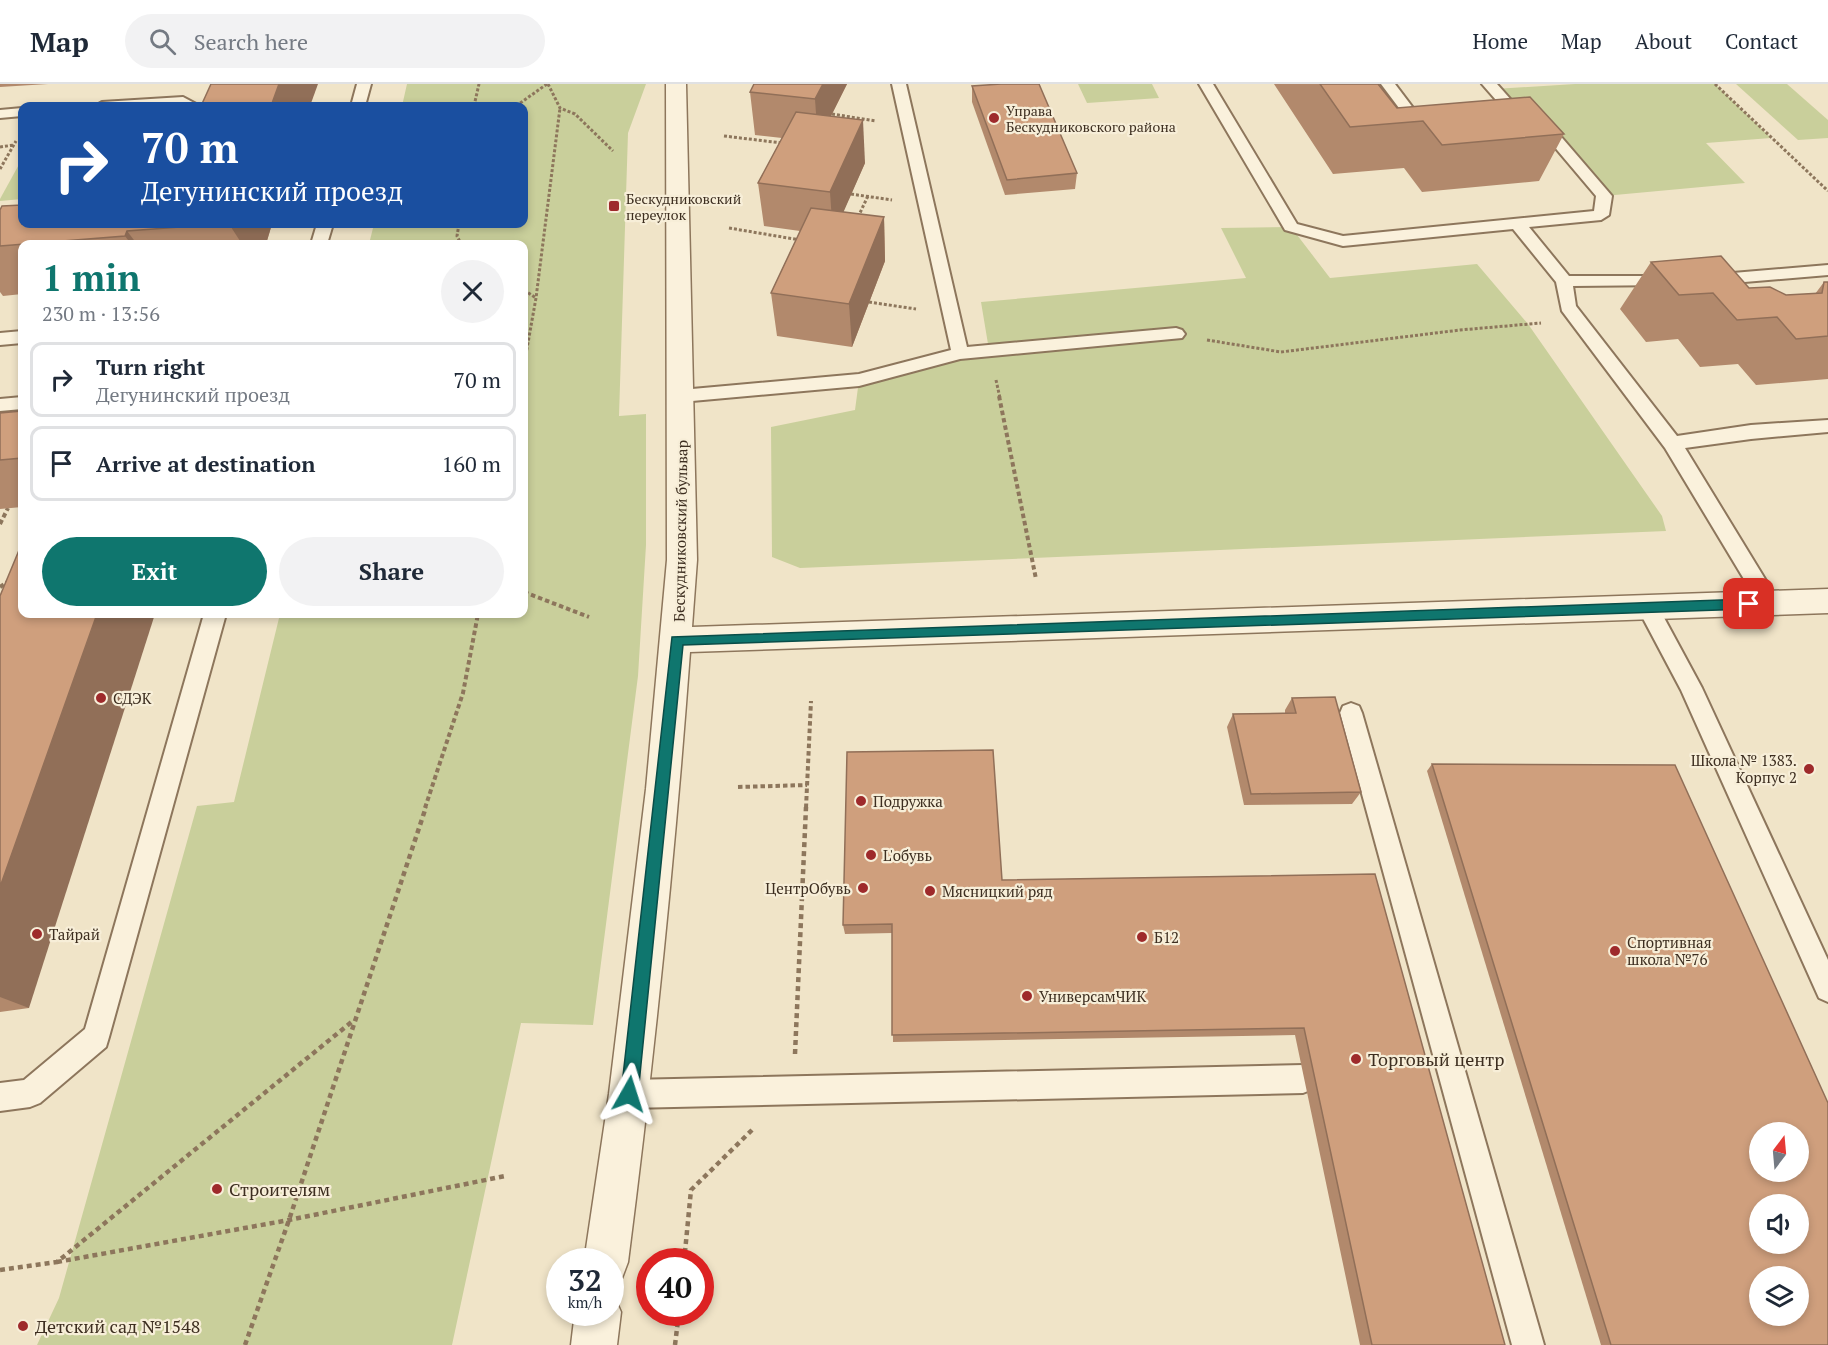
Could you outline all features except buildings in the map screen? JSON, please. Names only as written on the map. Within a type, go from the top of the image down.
[{"type":"street","name":"Бескудниковский бульвар","points":[[608,1248],[629,1094],[677,640],[682,560],[676,84]]},
{"type":"street","points":[[677,640],[1828,601]]},
{"type":"street","points":[[594,1345],[596,1326]]},
{"type":"lane","points":[[359,102],[364,84]]},
{"type":"lane","points":[[900,84],[960,353]]},
{"type":"lane","points":[[1206,84],[1290,227],[1343,242],[1601,214],[1604,196],[1552,135],[1522,121],[1490,84]]},
{"type":"lane","points":[[1388,84],[1422,129],[1444,127]]},
{"type":"lane","points":[[167,102],[185,102]]},
{"type":"lane","points":[[0,114],[18,112]]},
{"type":"lane","points":[[1500,123],[1522,121]]},
{"type":"lane","points":[[1518,224],[1563,281],[1568,307],[1672,443],[1769,603]]},
{"type":"lane","points":[[1563,281],[1692,280],[1828,270]]},
{"type":"lane","points":[[681,396],[859,380],[960,353],[1176,334]]},
{"type":"lane","points":[[0,339],[18,337]]},
{"type":"lane","points":[[0,405],[18,403]]},
{"type":"lane","points":[[1672,443],[1751,432],[1828,426]]},
{"type":"lane","points":[[1648,607],[1691,688],[1828,989]]},
{"type":"lane","points":[[0,1097],[30,1093],[96,1037],[214,618]]},
{"type":"lane","points":[[1351,713],[1439,1074],[1528,1345]]},
{"type":"lane","points":[[629,1094],[1304,1079]]},
{"type":"path","points":[[475,102],[479,84]]},
{"type":"path","points":[[522,102],[548,84],[560,108],[536,298],[528,343]]},
{"type":"path","points":[[1715,84],[1828,191]]},
{"type":"path","points":[[560,108],[575,114],[613,151]]},
{"type":"path","points":[[832,114],[909,126]]},
{"type":"path","points":[[842,125],[846,116]]},
{"type":"path","points":[[724,136],[783,144]]},
{"type":"path","points":[[0,169],[18,138]]},
{"type":"path","points":[[0,147],[14,146]]},
{"type":"path","points":[[851,194],[927,206]]},
{"type":"path","points":[[854,226],[868,196]]},
{"type":"path","points":[[729,228],[809,241]]},
{"type":"path","points":[[528,293],[536,298]]},
{"type":"path","points":[[869,302],[951,315]]},
{"type":"path","points":[[1176,334],[1281,352],[1460,330],[1579,321]]},
{"type":"path","points":[[989,350],[1036,579]]},
{"type":"path","points":[[0,524],[8,508]]},
{"type":"path","points":[[0,587],[15,578]]},
{"type":"path","points":[[528,594],[589,617]]},
{"type":"path","points":[[245,1345],[289,1220],[463,693],[477,618]]},
{"type":"path","points":[[685,1248],[691,1190],[794,1090],[811,701]]},
{"type":"path","points":[[738,787],[807,785]]},
{"type":"path","points":[[57,1262],[356,1018]]},
{"type":"path","points":[[0,1270],[57,1262],[289,1220],[505,1176]]},
{"type":"path","points":[[675,1345],[677,1326]]},
{"type":"green space","points":[[407,84],[646,84],[628,133],[619,416],[646,414],[646,545],[638,676],[593,1025],[521,1023],[452,1345],[37,1345],[59,1298],[197,806],[234,802],[279,618],[528,618],[528,240],[370,240],[373,228],[528,228],[528,102],[403,102]]},
{"type":"green space","points":[[1078,84],[1152,84],[1159,98],[1087,103]]},
{"type":"green space","points":[[1575,84],[1715,84],[1771,138],[1706,143],[1745,183],[1604,196],[1552,135],[1494,89]]},
{"type":"green space","points":[[1736,84],[1787,84],[1828,120],[1828,138],[1798,140]]},
{"type":"green space","points":[[18,166],[18,199],[0,201]]},
{"type":"green space","points":[[1291,227],[1330,278],[1477,264],[1528,324],[1662,516],[1666,531],[800,568],[772,557],[771,427],[855,410],[859,380],[989,350],[981,302],[1246,278],[1221,228]]},
{"type":"place","name":"Управа Бескудниковского района","points":[[994,118]]},
{"type":"place","name":"Бескудниковский переулок","points":[[614,206]]},
{"type":"place","name":"СДЭК","points":[[101,698]]},
{"type":"place","name":"Школа № 1383. Корпус 2","points":[[1809,769]]},
{"type":"place","name":"Подружка","points":[[861,801]]},
{"type":"place","name":"L'обувь","points":[[871,855]]},
{"type":"place","name":"ЦентрОбувь","points":[[863,888]]},
{"type":"place","name":"Мясницкий ряд","points":[[930,891]]},
{"type":"place","name":"Тайрай","points":[[37,934]]},
{"type":"place","name":"Б12","points":[[1142,937]]},
{"type":"place","name":"Спортивная школа №76","points":[[1615,951]]},
{"type":"place","name":"УниверсамЧИК","points":[[1027,996]]},
{"type":"place","name":"Торговый центр","points":[[1356,1059]]},
{"type":"place","name":"Строителям","points":[[217,1189]]},
{"type":"place","name":"Детский сад №1548","points":[[23,1326]]},
{"type":"route","points":[[629,1094],[677,640],[1749,604]]}]
